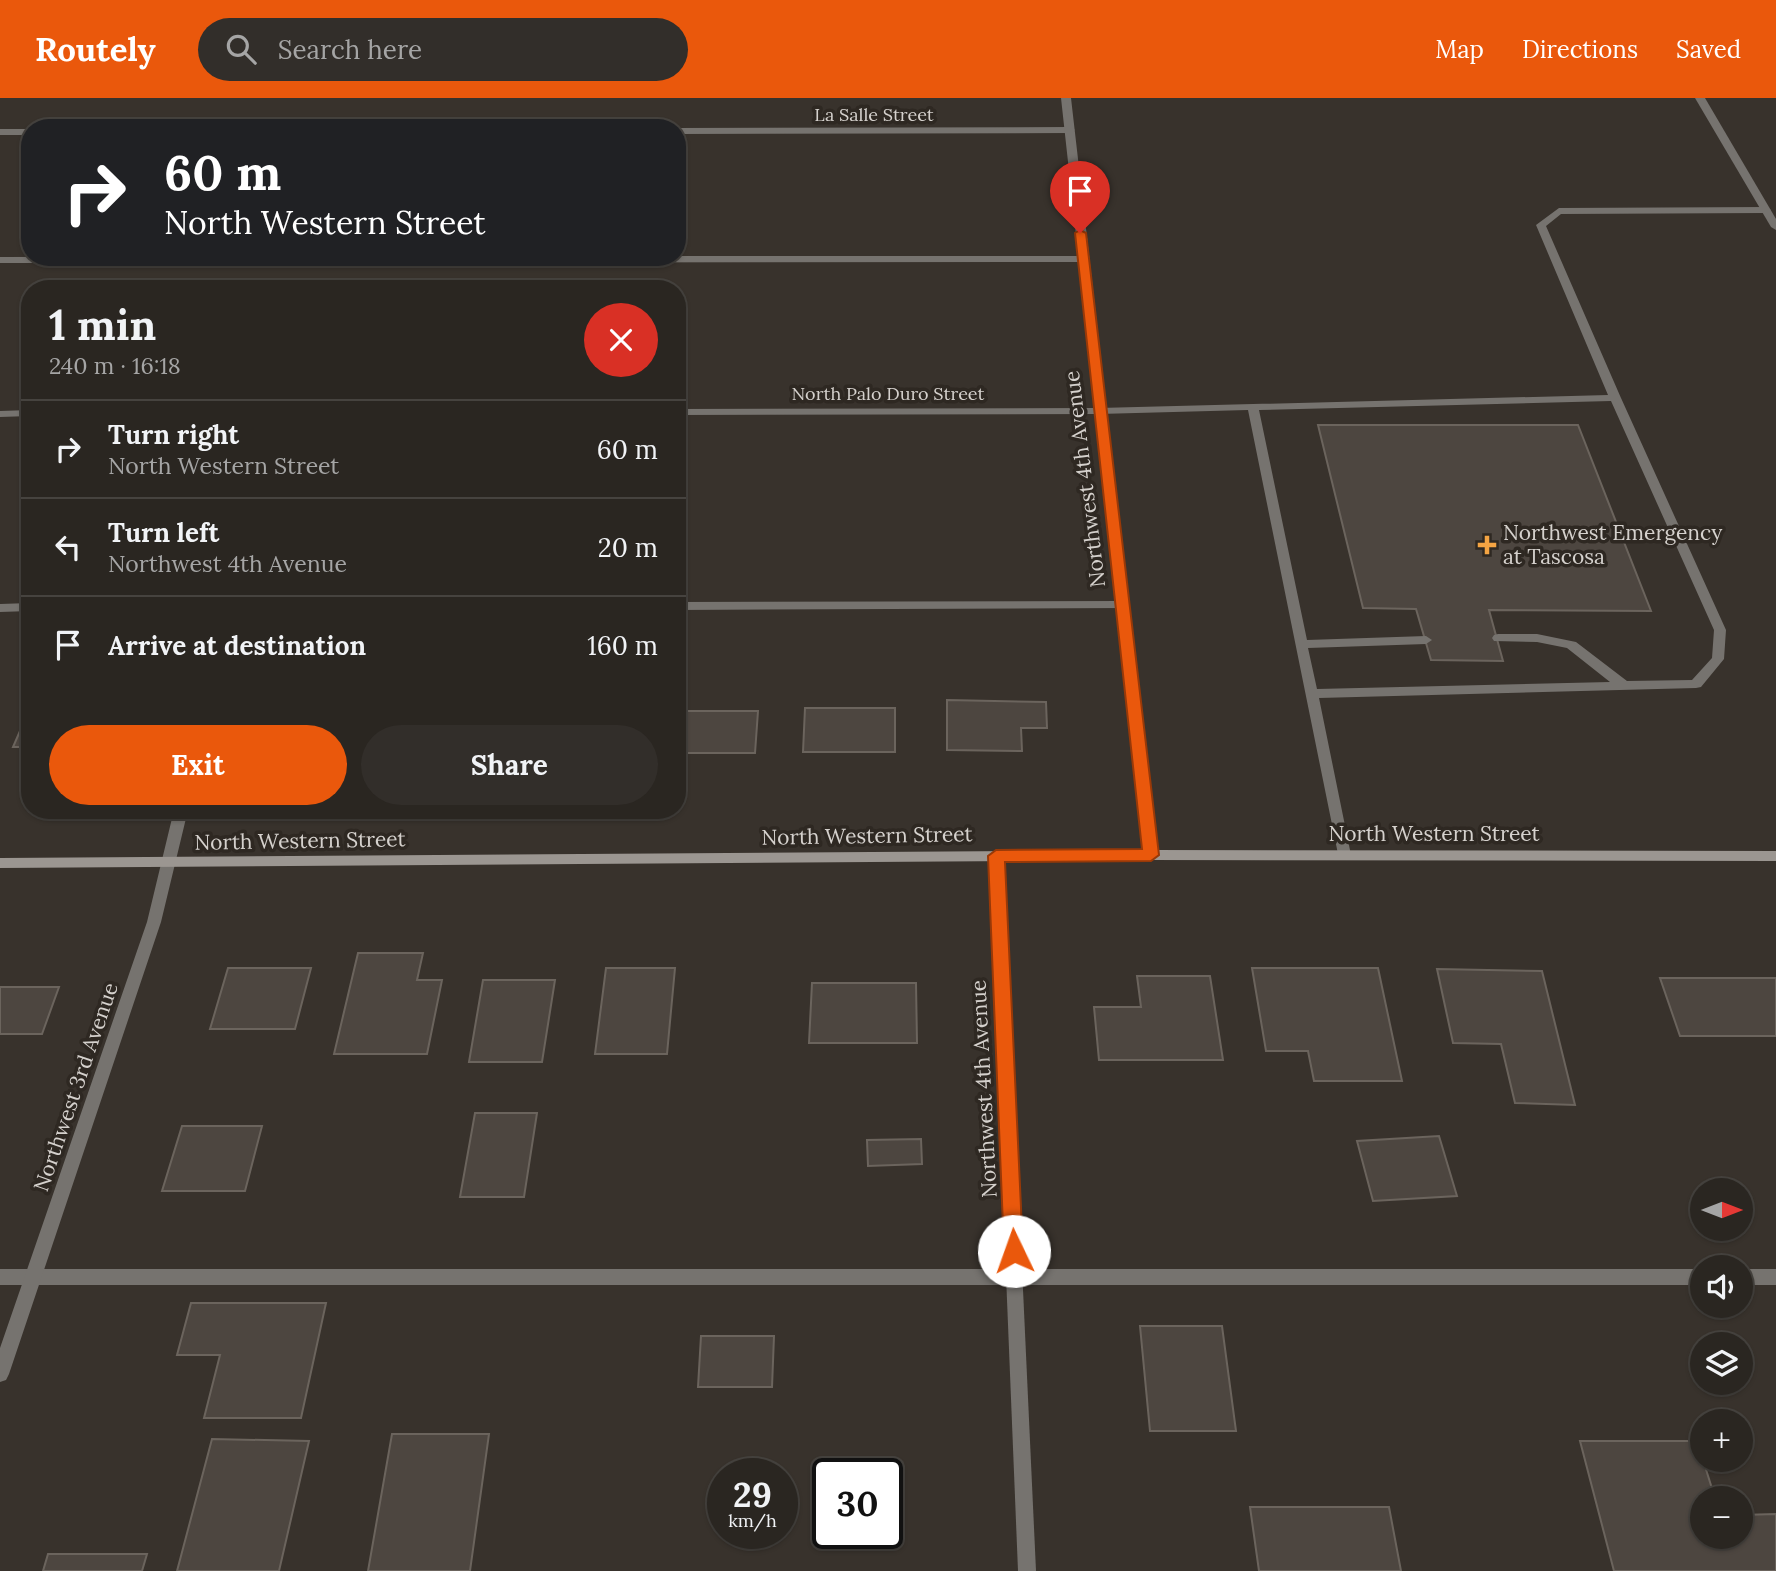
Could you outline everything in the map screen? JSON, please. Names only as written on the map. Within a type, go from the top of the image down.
[{"type":"main road","name":"North Western Street","points":[[0,863],[1151,855],[1776,856]]},
{"type":"street","name":"Northwest 4th Avenue","points":[[1066,98],[1099,411],[1151,855]]},
{"type":"street","points":[[1700,98],[1776,227]]},
{"type":"street","name":"La Salle Street","points":[[686,131],[1070,130]]},
{"type":"street","points":[[0,132],[21,132]]},
{"type":"street","points":[[1311,694],[1696,684],[1718,659],[1720,630],[1615,398],[1541,225],[1559,211],[1766,210]]},
{"type":"street","points":[[686,259],[1083,259]]},
{"type":"street","points":[[0,260],[21,260]]},
{"type":"street","name":"North Palo Duro Street","points":[[686,412],[1099,411],[1615,398]]},
{"type":"street","points":[[1253,407],[1343,855]]},
{"type":"street","points":[[0,414],[21,414]]},
{"type":"street","points":[[686,606],[1122,604]]},
{"type":"street","points":[[0,608],[21,607]]},
{"type":"street","points":[[1497,638],[1537,638],[1571,645],[1624,686]]},
{"type":"street","points":[[1301,644],[1426,640]]},
{"type":"street","name":"Northwest 3rd Avenue","points":[[0,1374],[154,922],[179,819]]},
{"type":"street","name":"Northwest 4th Avenue","points":[[996,856],[1027,1571]]},
{"type":"street","points":[[0,1277],[1690,1277]]},
{"type":"street","points":[[1753,1277],[1776,1277]]},
{"type":"building","points":[[1318,425],[1578,425],[1651,611],[1489,610],[1503,661],[1431,660],[1416,609],[1363,608]]},
{"type":"building","points":[[947,700],[1046,702],[1047,728],[1021,728],[1022,751],[947,750]]},
{"type":"building","points":[[805,708],[895,708],[895,752],[803,752]]},
{"type":"building","points":[[686,711],[758,711],[755,753],[686,753]]},
{"type":"building","points":[[21,729],[21,747],[13,747]]},
{"type":"building","points":[[358,953],[423,953],[417,980],[442,980],[427,1054],[334,1054]]},
{"type":"building","points":[[228,968],[311,968],[295,1029],[210,1029]]},
{"type":"building","points":[[606,968],[675,968],[667,1054],[595,1054]]},
{"type":"building","points":[[1252,968],[1378,968],[1402,1081],[1314,1081],[1308,1051],[1266,1051]]},
{"type":"building","points":[[1437,969],[1542,971],[1575,1105],[1515,1103],[1501,1044],[1453,1043]]},
{"type":"building","points":[[1137,976],[1210,976],[1223,1060],[1099,1060],[1094,1007],[1141,1007]]},
{"type":"building","points":[[1660,978],[1776,978],[1776,1036],[1680,1036]]},
{"type":"building","points":[[483,980],[555,980],[542,1062],[469,1062]]},
{"type":"building","points":[[812,983],[916,983],[917,1043],[809,1043]]},
{"type":"building","points":[[0,987],[59,987],[42,1034],[0,1034]]},
{"type":"building","points":[[475,1113],[537,1113],[524,1197],[460,1197]]},
{"type":"building","points":[[182,1126],[262,1126],[245,1191],[162,1191]]},
{"type":"building","points":[[1439,1136],[1457,1196],[1373,1201],[1357,1141]]},
{"type":"building","points":[[921,1139],[922,1164],[868,1166],[867,1140]]},
{"type":"building","points":[[191,1303],[326,1303],[301,1418],[204,1418],[220,1355],[177,1355]]},
{"type":"building","points":[[1140,1326],[1222,1326],[1236,1431],[1150,1431]]},
{"type":"building","points":[[701,1336],[774,1336],[772,1387],[698,1387]]},
{"type":"building","points":[[392,1434],[489,1434],[470,1571],[368,1571]]},
{"type":"building","points":[[212,1439],[309,1441],[279,1571],[177,1571]]},
{"type":"building","points":[[1580,1441],[1690,1441],[1690,1472],[1707,1472],[1711,1486],[1690,1486],[1690,1549],[1753,1549],[1753,1515],[1776,1514],[1776,1571],[1614,1571]]},
{"type":"building","points":[[1250,1507],[1389,1507],[1401,1571],[1259,1571]]},
{"type":"building","points":[[48,1554],[147,1554],[142,1571],[43,1571]]},
{"type":"place","name":"Northwest Emergency at Tascosa","points":[[1487,545]]},
{"type":"route","points":[[1014,1251],[996,856],[1151,855],[1080,233]]}]
